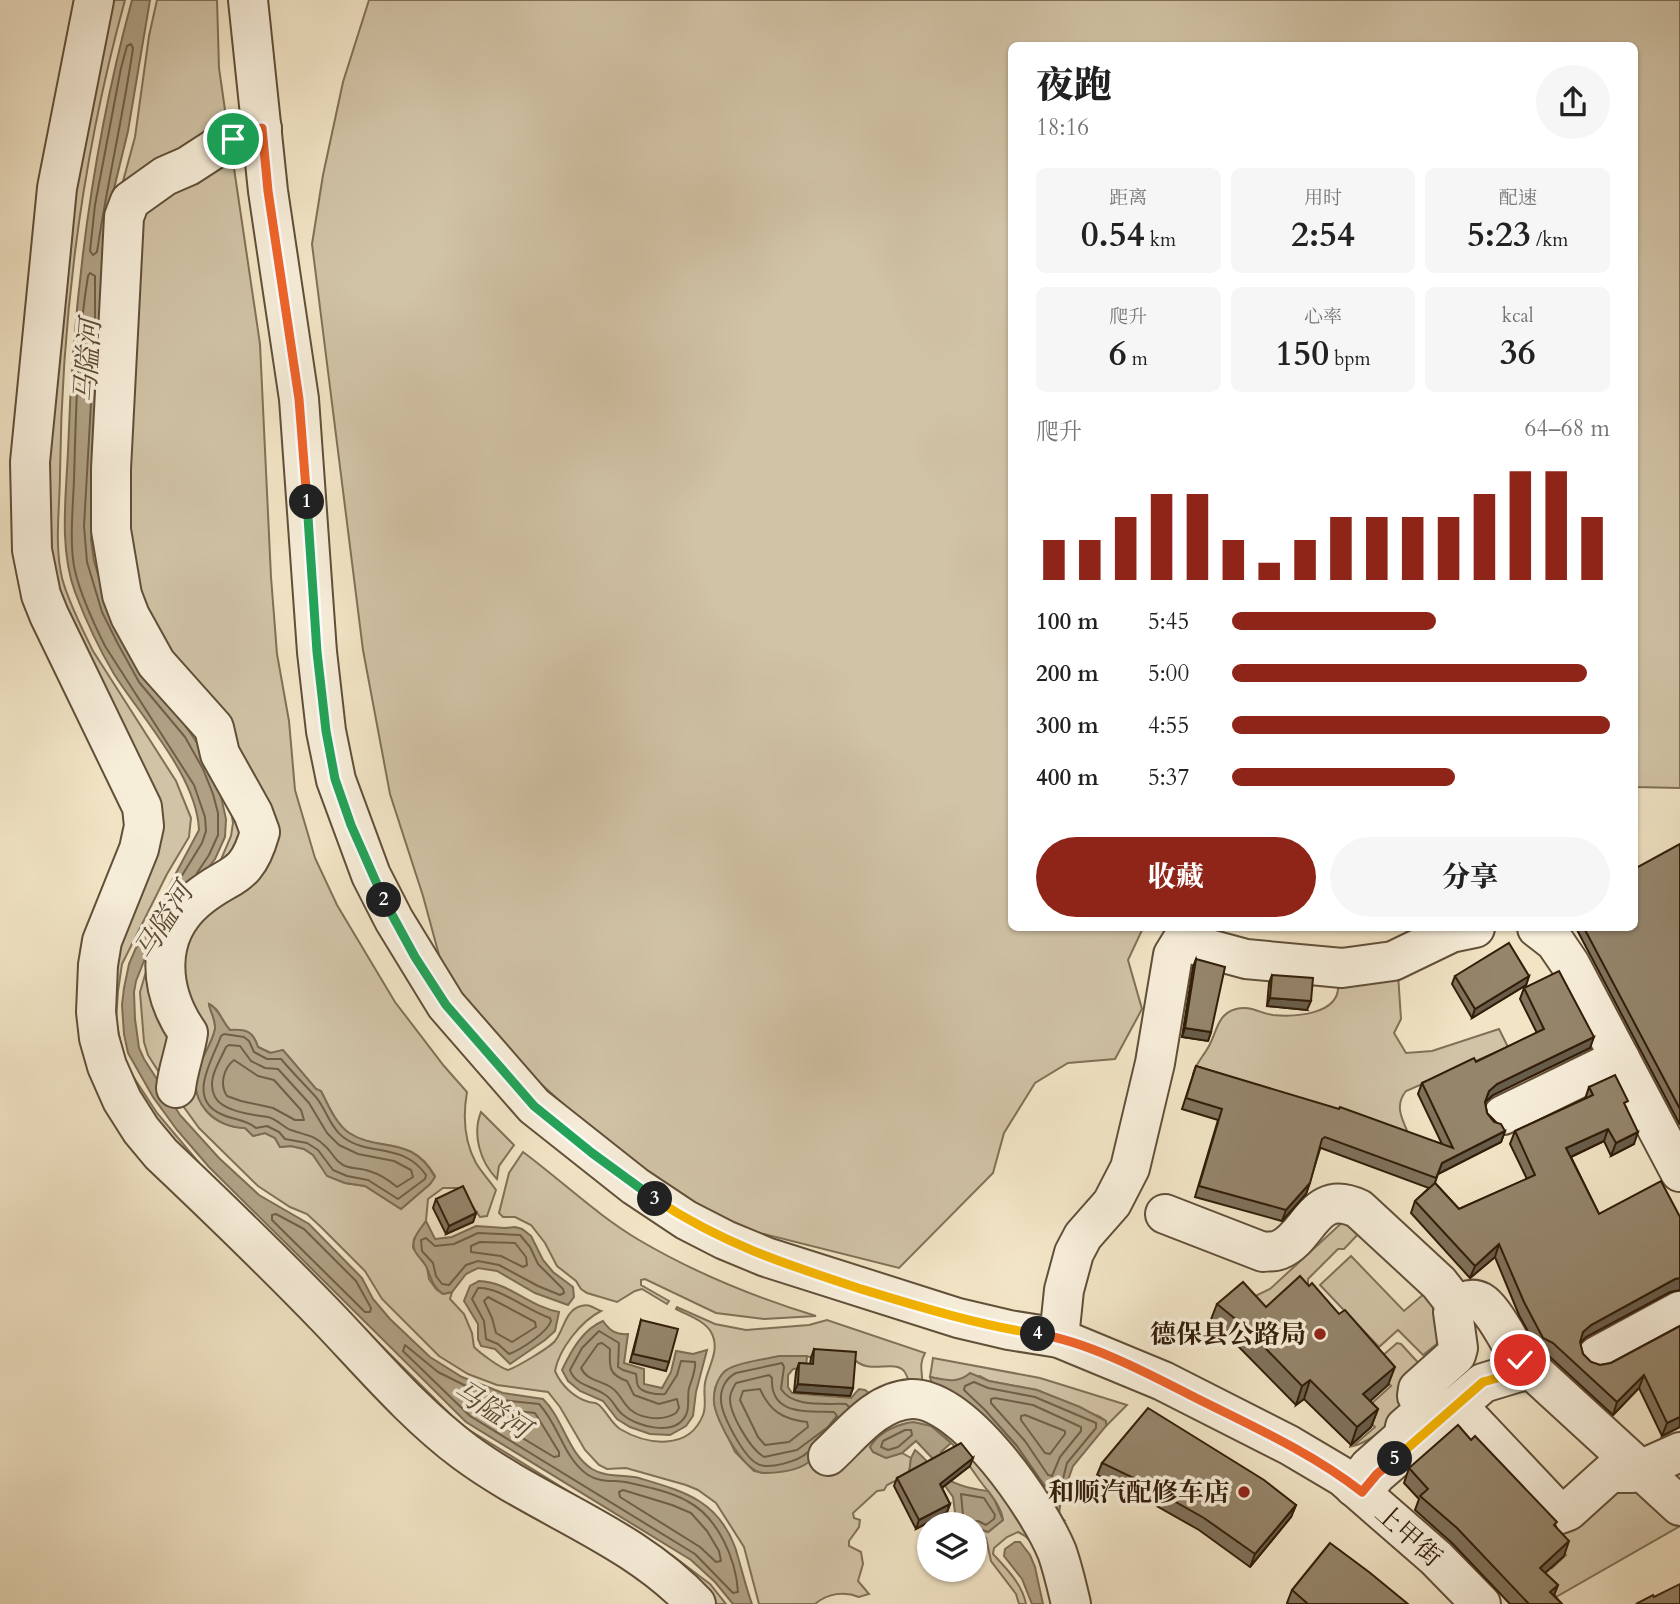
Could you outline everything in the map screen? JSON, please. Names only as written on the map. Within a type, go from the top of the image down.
[{"type":"street","points":[[94,0],[57,188],[40,345],[30,489],[32,550],[41,595],[88,700],[103,725],[142,807],[144,826],[139,849],[102,941],[97,965],[96,1012],[99,1038],[107,1066],[122,1100],[141,1130],[161,1154],[327,1317],[405,1399],[463,1451],[639,1556],[696,1604]]},
{"type":"street","name":"上甲街","points":[[234,0],[254,130],[268,191],[299,399],[317,652],[326,731],[335,779],[371,875],[394,920],[446,1005],[534,1106],[635,1186],[686,1220],[766,1257],[894,1299],[996,1327],[1059,1338],[1163,1381],[1289,1445],[1343,1477],[1436,1558],[1481,1604]]},
{"type":"street","name":"上甲街","points":[[248,0],[254,130],[253,195],[285,401],[303,654],[312,733],[322,783],[356,881],[402,965],[455,1041],[522,1117],[625,1200],[676,1233],[757,1272],[827,1298],[950,1336],[1005,1350],[1054,1357],[1106,1375],[1187,1409],[1331,1492],[1422,1572],[1454,1604]]},
{"type":"street","points":[[176,1088],[188,1033],[176,1015],[168,990],[165,967],[168,943],[194,902],[235,876],[247,864],[260,832],[220,754],[215,728],[156,663],[130,617],[122,595],[111,530],[111,469],[124,217],[130,201],[144,190],[165,176],[254,130]]},
{"type":"street","points":[[1059,1338],[1064,1290],[1074,1253],[1083,1236],[1112,1203],[1130,1168],[1155,1063],[1177,945],[1181,942],[1187,943],[1246,959],[1342,968],[1393,961],[1461,931]]},
{"type":"street","points":[[1541,931],[1555,943],[1570,964],[1680,1172]]},
{"type":"street","points":[[1503,1115],[1620,1058]]},
{"type":"street","points":[[1166,1214],[1263,1252],[1278,1251],[1287,1245],[1314,1214],[1326,1207],[1340,1202],[1349,1204],[1359,1209],[1419,1264],[1450,1294],[1457,1306]]},
{"type":"street","points":[[1358,1490],[1369,1467],[1403,1437],[1405,1427],[1424,1408],[1417,1396],[1418,1389],[1456,1355],[1458,1348],[1453,1312],[1457,1306],[1473,1299],[1483,1302],[1520,1360],[1519,1372]]},
{"type":"street","points":[[1597,1356],[1680,1311]]},
{"type":"street","points":[[1358,1490],[1483,1382],[1530,1370],[1680,1506]]},
{"type":"street","points":[[828,1456],[869,1418],[897,1402],[911,1399],[926,1401],[944,1410],[963,1422],[984,1443],[1031,1506],[1057,1553],[1071,1604]]},
{"type":"street","points":[[1457,1405],[1560,1514],[1568,1511],[1611,1473],[1625,1474],[1680,1452]]},
{"type":"shaded area","points":[[102,0],[125,0],[97,116],[70,293],[62,412],[58,552],[68,597],[93,651],[176,781],[191,818],[189,837],[167,874],[122,964],[116,1021],[125,1064],[157,1113],[205,1170],[461,1425],[673,1556],[710,1584],[726,1604],[711,1604],[478,1447],[130,1098],[106,977],[148,860],[63,622],[42,524],[87,82]]},
{"type":"shaded area","points":[[157,0],[217,0],[219,68],[228,131],[225,138],[152,181],[128,202],[121,213],[106,527],[117,591],[128,619],[152,662],[210,730],[215,753],[251,816],[254,829],[251,846],[241,865],[187,905],[164,942],[161,974],[163,987],[169,1008],[183,1031],[172,1077],[174,1092],[178,1092],[180,1087],[191,1035],[170,986],[169,962],[174,939],[193,908],[250,866],[262,846],[263,833],[258,813],[223,752],[215,722],[159,661],[125,592],[114,530],[126,227],[127,216],[136,200],[170,177],[228,146],[231,148],[260,344],[277,654],[289,721],[295,790],[315,858],[337,905],[395,1002],[467,1092],[465,1119],[469,1146],[476,1163],[496,1190],[487,1216],[480,1217],[460,1188],[443,1188],[428,1199],[426,1221],[414,1239],[413,1248],[427,1267],[429,1279],[443,1294],[452,1292],[450,1299],[464,1314],[472,1333],[474,1347],[508,1370],[552,1344],[568,1316],[576,1308],[587,1305],[601,1311],[572,1336],[555,1371],[569,1390],[583,1400],[599,1405],[620,1429],[642,1439],[654,1441],[666,1442],[688,1435],[697,1427],[704,1411],[705,1383],[714,1352],[714,1339],[700,1321],[676,1309],[677,1307],[715,1324],[746,1330],[809,1325],[827,1320],[925,1353],[921,1388],[912,1392],[904,1371],[894,1366],[866,1366],[853,1358],[780,1356],[725,1371],[715,1388],[714,1403],[735,1452],[754,1471],[764,1473],[799,1467],[830,1445],[822,1458],[829,1463],[875,1424],[896,1413],[921,1411],[947,1420],[968,1436],[988,1458],[1023,1507],[1044,1550],[1061,1604],[1052,1604],[1039,1553],[1027,1537],[1018,1532],[994,1548],[993,1554],[1021,1590],[1026,1604],[1019,1604],[1016,1594],[991,1561],[987,1532],[1003,1520],[997,1503],[944,1436],[922,1424],[909,1423],[884,1432],[870,1447],[873,1452],[886,1458],[902,1453],[911,1458],[909,1474],[887,1485],[884,1490],[877,1491],[853,1513],[854,1518],[860,1520],[849,1546],[861,1552],[863,1564],[858,1581],[869,1594],[859,1597],[837,1594],[825,1597],[815,1604],[759,1604],[744,1547],[716,1503],[686,1485],[626,1468],[607,1469],[599,1465],[585,1450],[548,1392],[497,1385],[468,1374],[439,1356],[382,1299],[365,1271],[321,1227],[307,1214],[290,1207],[258,1186],[199,1128],[148,1055],[144,1042],[140,992],[153,948],[172,917],[220,862],[231,836],[233,823],[229,797],[204,743],[157,687],[115,612],[98,549],[111,249],[119,196],[135,137],[149,36]],"holes":[[[209,1004],[230,1030],[248,1032],[258,1047],[271,1053],[283,1050],[316,1089],[321,1091],[336,1119],[349,1133],[361,1139],[395,1146],[416,1154],[435,1176],[430,1184],[401,1209],[365,1186],[345,1183],[328,1176],[313,1155],[304,1149],[280,1147],[275,1138],[265,1133],[253,1136],[245,1128],[234,1127],[214,1118],[201,1102],[196,1082],[198,1070],[215,1029]]]},
{"type":"shaded area","points":[[369,0],[1680,0],[1680,788],[1638,787],[1638,42],[1008,42],[1008,931],[1142,931],[1128,960],[1142,1009],[1115,1059],[1068,1063],[1035,1083],[1004,1133],[993,1173],[899,1268],[728,1225],[657,1182],[592,1130],[521,1066],[477,1021],[442,966],[390,794],[363,650],[312,244],[323,175],[343,82]]},
{"type":"shaded area","points":[[1398,974],[1401,1019],[1394,1033],[1406,1053],[1432,1051],[1499,1029],[1508,1047],[1406,1091],[1400,1107],[1409,1135],[1193,1074],[1218,1024],[1230,1011],[1246,1008],[1282,1016],[1315,1012],[1332,1002],[1337,994],[1338,984]]},
{"type":"shaded area","points":[[481,1112],[514,1145],[499,1166],[497,1179],[486,1164],[479,1147],[477,1129]]},
{"type":"shaded area","points":[[523,1152],[609,1220],[660,1252],[725,1283],[816,1316],[764,1319],[716,1313],[645,1279],[641,1280],[641,1285],[669,1301],[667,1304],[642,1289],[617,1302],[587,1293],[557,1266],[545,1243],[531,1225],[515,1217],[503,1217],[499,1213],[509,1173]]},
{"type":"shaded area","points":[[1347,1218],[1364,1228],[1308,1279],[1308,1286],[1288,1318],[1249,1299],[1270,1289]]},
{"type":"shaded area","points":[[1351,1256],[1404,1311],[1432,1287],[1443,1339],[1423,1355],[1398,1330],[1379,1347],[1320,1285]]},
{"type":"shaded area","points":[[1341,1327],[1381,1357],[1397,1343],[1401,1344],[1425,1370],[1418,1394],[1409,1407],[1377,1434],[1353,1446],[1375,1427],[1361,1413],[1391,1386]]},
{"type":"shaded area","points":[[933,1358],[1040,1378],[1127,1405],[1106,1426],[1106,1421],[1100,1417],[1037,1390],[989,1381],[980,1376],[952,1382],[930,1377]]},
{"type":"shaded area","points":[[1614,1478],[1680,1518],[1680,1526],[1556,1597],[1529,1562],[1538,1553],[1552,1568],[1566,1555],[1552,1540]]},
{"type":"water","name":"马隘河","points":[[132,0],[150,0],[128,131],[112,197],[98,378],[91,540],[94,561],[109,610],[145,678],[197,743],[220,792],[226,819],[225,837],[215,859],[152,941],[136,981],[135,1019],[139,1048],[180,1115],[219,1158],[259,1195],[309,1224],[362,1278],[373,1299],[390,1319],[430,1357],[462,1377],[503,1393],[543,1399],[556,1416],[577,1454],[592,1469],[603,1474],[639,1478],[670,1488],[696,1499],[708,1508],[727,1531],[735,1547],[752,1604],[733,1604],[715,1582],[691,1560],[466,1422],[209,1167],[153,1097],[128,1053],[122,1005],[129,964],[199,830],[196,810],[179,769],[114,674],[93,634],[75,592],[65,540],[74,337],[87,223],[106,111]]},
{"type":"water","points":[[209,1004],[230,1030],[248,1032],[254,1037],[258,1047],[270,1053],[283,1050],[316,1089],[321,1091],[336,1119],[349,1133],[361,1139],[405,1149],[416,1155],[435,1177],[430,1184],[401,1209],[365,1186],[345,1183],[327,1176],[313,1155],[304,1149],[280,1147],[275,1138],[265,1133],[253,1136],[245,1128],[234,1127],[214,1118],[201,1102],[196,1082],[198,1070],[215,1029]]},
{"type":"water","points":[[426,1221],[435,1239],[452,1237],[476,1226],[522,1229],[531,1236],[543,1260],[553,1272],[573,1287],[574,1297],[568,1305],[535,1293],[497,1271],[478,1268],[466,1274],[452,1292],[443,1294],[433,1284],[426,1266],[414,1248],[416,1236]]},
{"type":"water","points":[[479,1281],[490,1282],[559,1312],[555,1331],[510,1364],[495,1349],[481,1346],[478,1324],[464,1301],[470,1286]]},
{"type":"water","points":[[603,1321],[614,1332],[628,1334],[624,1363],[644,1369],[644,1384],[662,1388],[671,1372],[676,1351],[693,1354],[707,1350],[693,1416],[686,1426],[670,1435],[650,1434],[630,1427],[617,1419],[603,1401],[580,1391],[568,1381],[562,1370],[569,1355],[589,1329]]},
{"type":"water","points":[[780,1356],[807,1356],[806,1368],[793,1369],[788,1375],[788,1387],[792,1393],[851,1398],[859,1389],[865,1390],[879,1401],[806,1464],[791,1470],[764,1473],[756,1471],[748,1464],[732,1444],[719,1421],[714,1394],[719,1378],[728,1369]]},
{"type":"water","points":[[970,1373],[989,1381],[1037,1390],[1080,1407],[1106,1421],[1106,1426],[1073,1466],[1068,1489],[1060,1506],[1059,1515],[1064,1520],[1058,1520],[975,1409],[953,1391],[932,1385],[930,1377],[956,1380]]},
{"type":"water","points":[[913,1422],[931,1426],[951,1443],[941,1452],[944,1457],[937,1463],[916,1441],[902,1453],[886,1458],[873,1452],[870,1447],[883,1433]]},
{"type":"water","points":[[915,1450],[945,1478],[969,1488],[988,1491],[1003,1520],[988,1532],[987,1512],[955,1512],[953,1497],[940,1479],[909,1474]]},
{"type":"water","points":[[1015,1542],[1020,1542],[1030,1555],[1043,1604],[1032,1604],[1022,1579],[1004,1556],[1005,1549]]},
{"type":"building","points":[[1680,844],[1680,1109],[1586,931],[1638,931],[1638,867]]},
{"type":"building","points":[[1509,943],[1529,976],[1475,1009],[1455,976]]},
{"type":"building","points":[[1196,959],[1225,967],[1211,1032],[1185,1028]]},
{"type":"building","points":[[1559,971],[1594,1037],[1497,1084],[1489,1091],[1485,1102],[1487,1113],[1494,1122],[1501,1124],[1505,1131],[1442,1163],[1436,1178],[1325,1137],[1322,1139],[1310,1183],[1286,1210],[1199,1186],[1222,1109],[1186,1098],[1196,1066],[1339,1109],[1340,1107],[1453,1148],[1422,1083],[1474,1058],[1476,1062],[1544,1029],[1524,988]]},
{"type":"building","points":[[1272,975],[1313,978],[1311,1001],[1270,998]]},
{"type":"building","points":[[1615,1075],[1628,1101],[1624,1103],[1638,1132],[1616,1143],[1608,1129],[1566,1148],[1599,1214],[1661,1181],[1680,1217],[1680,1278],[1591,1325],[1583,1332],[1580,1342],[1583,1354],[1591,1362],[1600,1365],[1611,1363],[1680,1326],[1680,1417],[1667,1423],[1644,1375],[1617,1402],[1553,1343],[1543,1338],[1499,1244],[1475,1266],[1415,1201],[1435,1183],[1459,1209],[1535,1175],[1515,1131],[1593,1095],[1589,1087]]},
{"type":"building","points":[[463,1186],[476,1213],[449,1226],[436,1199]]},
{"type":"building","points":[[1300,1276],[1309,1286],[1312,1283],[1339,1314],[1345,1310],[1395,1367],[1363,1394],[1378,1409],[1357,1427],[1310,1380],[1302,1386],[1244,1326],[1217,1304],[1243,1282],[1266,1307]]},
{"type":"building","points":[[641,1320],[678,1329],[669,1362],[633,1354]]},
{"type":"building","points":[[814,1349],[856,1352],[853,1388],[798,1384],[799,1363],[813,1364]]},
{"type":"building","points":[[1148,1408],[1264,1480],[1296,1505],[1255,1554],[1204,1518],[1160,1493],[1161,1491],[1102,1463]]},
{"type":"building","points":[[1458,1425],[1471,1440],[1475,1436],[1557,1522],[1554,1525],[1569,1541],[1540,1568],[1558,1585],[1550,1592],[1562,1604],[1529,1604],[1457,1528],[1420,1496],[1428,1489],[1409,1468]]},
{"type":"building","points":[[961,1443],[973,1458],[940,1484],[950,1504],[934,1512],[917,1512],[917,1516],[897,1478]]},
{"type":"building","points":[[1330,1543],[1408,1604],[1308,1604],[1292,1590]]},
{"type":"building","points":[[1680,1584],[1680,1604],[1636,1604],[1653,1595],[1654,1597]]},
{"type":"place","name":"德保县公路局","points":[[1320,1334]]},
{"type":"place","name":"和顺汽配修车店","points":[[1244,1492]]},
{"type":"route","points":[[233,139],[262,128],[268,191],[299,399],[317,652],[326,731],[335,779],[371,875],[415,957],[446,1005],[534,1106],[635,1186],[686,1220],[725,1240],[766,1257],[958,1318],[1059,1338],[1163,1381],[1230,1415],[1289,1445],[1343,1477],[1362,1492],[1377,1474],[1483,1382],[1519,1372],[1520,1360]]}]
